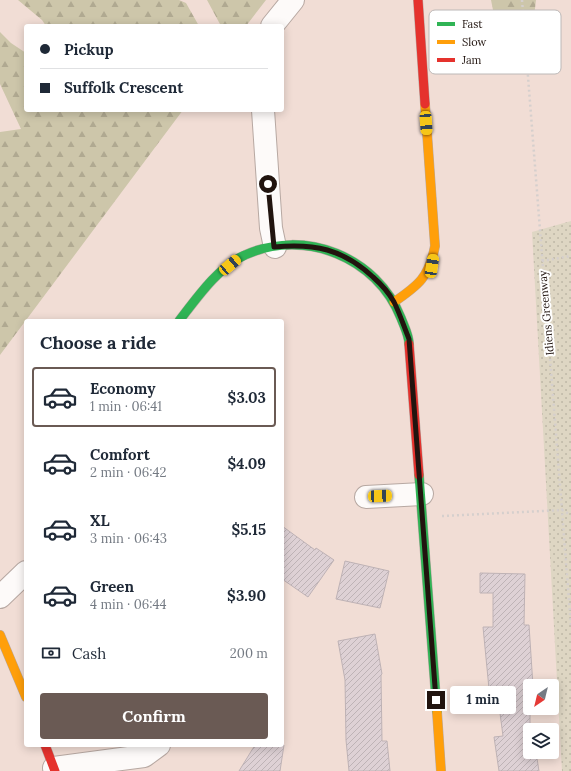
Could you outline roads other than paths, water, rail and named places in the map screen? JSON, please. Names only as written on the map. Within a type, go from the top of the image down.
[{"type":"street","points":[[274,24],[293,0]]},
{"type":"street","points":[[394,302],[420,284],[432,266],[435,246],[418,0]]},
{"type":"street","points":[[263,112],[271,228],[274,247]]},
{"type":"street","points":[[181,319],[209,284],[241,256],[274,247],[315,246],[340,253],[363,267],[382,285],[394,302],[409,339],[422,494],[441,771]]},
{"type":"street","points":[[366,497],[422,494]]},
{"type":"street","points":[[0,597],[24,574]]},
{"type":"street","points":[[0,635],[24,691]]},
{"type":"street","points":[[46,747],[55,770],[144,756],[157,747]]}]
